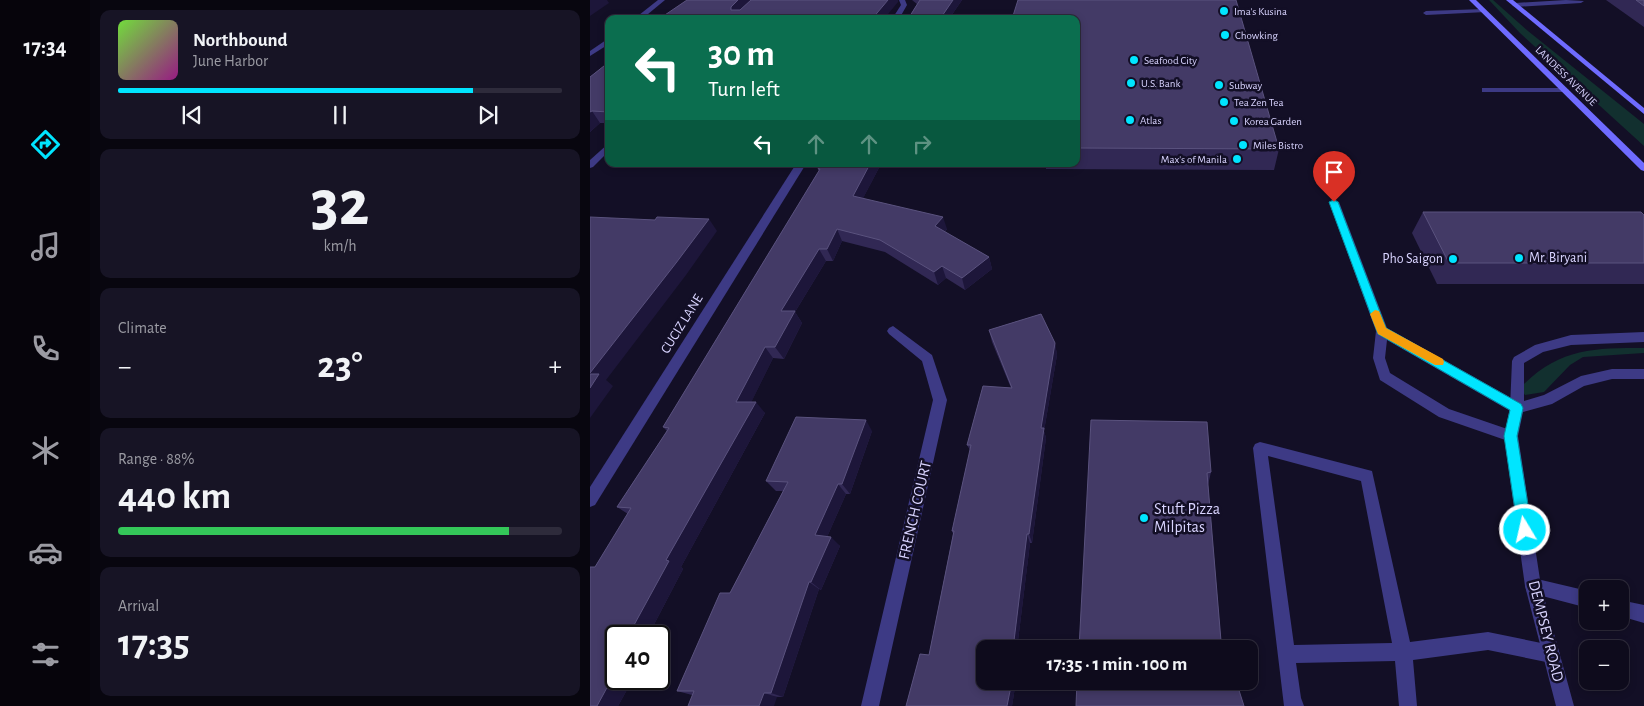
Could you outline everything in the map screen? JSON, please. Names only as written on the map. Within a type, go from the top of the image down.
[{"type":"main road","name":"LANDESS AVENUE","points":[[1472,0],[1644,168]]},
{"type":"main road","name":"LANDESS AVENUE","points":[[1512,2],[1644,112]]},
{"type":"street","points":[[642,15],[662,0]]},
{"type":"street","points":[[897,15],[904,5],[902,0]]},
{"type":"street","points":[[1512,2],[1581,1]]},
{"type":"street","points":[[1426,13],[1484,11]]},
{"type":"street","points":[[590,54],[605,43]]},
{"type":"street","points":[[1485,90],[1565,90]]},
{"type":"street","points":[[590,165],[605,150]]},
{"type":"street","name":"CUCIZ LANE","points":[[590,500],[799,167]]},
{"type":"street","points":[[1334,202],[1382,331],[1379,358],[1385,376],[1444,413],[1511,436]]},
{"type":"street","name":"FRENCH COURT","points":[[870,706],[940,400],[928,358],[893,331]]},
{"type":"street","points":[[1382,331],[1517,408],[1547,400],[1581,381],[1612,374],[1644,374]]},
{"type":"street","name":"DEMPSEY ROAD","points":[[1565,706],[1533,586],[1511,436],[1517,408],[1518,361],[1539,348],[1571,340],[1644,337]]},
{"type":"street","points":[[1294,706],[1260,448],[1367,476],[1403,652],[1408,706]]},
{"type":"street","points":[[1533,586],[1579,598]]},
{"type":"street","points":[[1629,610],[1644,614]]},
{"type":"street","points":[[1286,654],[1403,652],[1488,641],[1551,654]]},
{"type":"green space","points":[[1489,0],[1493,0],[1528,31],[1644,124],[1644,146],[1520,33]]},
{"type":"green space","points":[[1644,348],[1644,353],[1583,357],[1570,365],[1544,392],[1525,395],[1523,392],[1524,384],[1538,372],[1551,363],[1565,357],[1579,352],[1594,350]]},
{"type":"building","points":[[687,0],[738,0],[731,7],[731,10],[740,10],[751,0],[888,0],[875,15],[665,15]]},
{"type":"building","points":[[920,0],[953,0],[943,15],[911,15]]},
{"type":"building","points":[[1018,0],[1236,0],[1279,149],[1080,148],[1080,15],[1013,15]]},
{"type":"building","points":[[1636,0],[1644,0],[1644,6]]},
{"type":"building","points":[[605,65],[605,112],[590,112],[590,77]]},
{"type":"building","points":[[819,167],[868,167],[853,196],[943,217],[935,226],[989,257],[962,278],[942,266],[934,272],[880,240],[837,229],[827,249],[819,249],[781,311],[795,311],[775,347],[765,347],[736,402],[756,402],[666,560],[669,561],[634,625],[605,625],[606,690],[597,706],[590,706],[590,567],[595,567],[631,508],[617,507],[669,428],[663,427],[820,169],[818,169]]},
{"type":"building","points":[[1423,212],[1641,212],[1644,215],[1644,263],[1449,263]]},
{"type":"building","points":[[590,217],[655,220],[657,217],[709,219],[590,373]]},
{"type":"building","points":[[1041,314],[1055,343],[1041,428],[1044,428],[1029,534],[1027,534],[1014,640],[976,640],[976,690],[1010,690],[1007,706],[906,706],[920,654],[929,655],[954,531],[952,531],[971,445],[967,445],[983,386],[1012,388],[989,330]]},
{"type":"building","points":[[590,374],[599,374],[590,388]]},
{"type":"building","points":[[796,417],[866,420],[842,484],[838,484],[815,535],[831,537],[811,582],[809,582],[771,693],[764,693],[759,706],[688,706],[694,691],[677,691],[720,593],[730,593],[788,482],[766,481]]},
{"type":"building","points":[[1091,420],[1207,422],[1211,472],[1207,473],[1221,640],[1079,640]]},
{"type":"building","points":[[1077,690],[1239,690],[1244,706],[1076,706]]},
{"type":"slow traffic","points":[[1375,314],[1382,331],[1439,362]]},
{"type":"place","name":"Ima's Kusina","points":[[1224,11]]},
{"type":"place","name":"Chowking","points":[[1225,35]]},
{"type":"place","name":"Seafood City","points":[[1134,60]]},
{"type":"place","name":"U.S. Bank","points":[[1131,83]]},
{"type":"place","name":"Subway","points":[[1219,85]]},
{"type":"place","name":"Tea Zen Tea","points":[[1224,102]]},
{"type":"place","name":"Atlas","points":[[1130,120]]},
{"type":"place","name":"Korea Garden","points":[[1234,121]]},
{"type":"place","name":"Miles Bistro","points":[[1243,145]]},
{"type":"place","name":"Max's of Manila","points":[[1237,159]]},
{"type":"place","name":"Mr. Biryani","points":[[1519,258]]},
{"type":"place","name":"Pho Saigon","points":[[1453,259]]},
{"type":"place","name":"Stuft Pizza Milpitas","points":[[1144,518]]},
{"type":"route","points":[[1334,202],[1382,331],[1422,352],[1517,408],[1511,436],[1525,530]]}]
